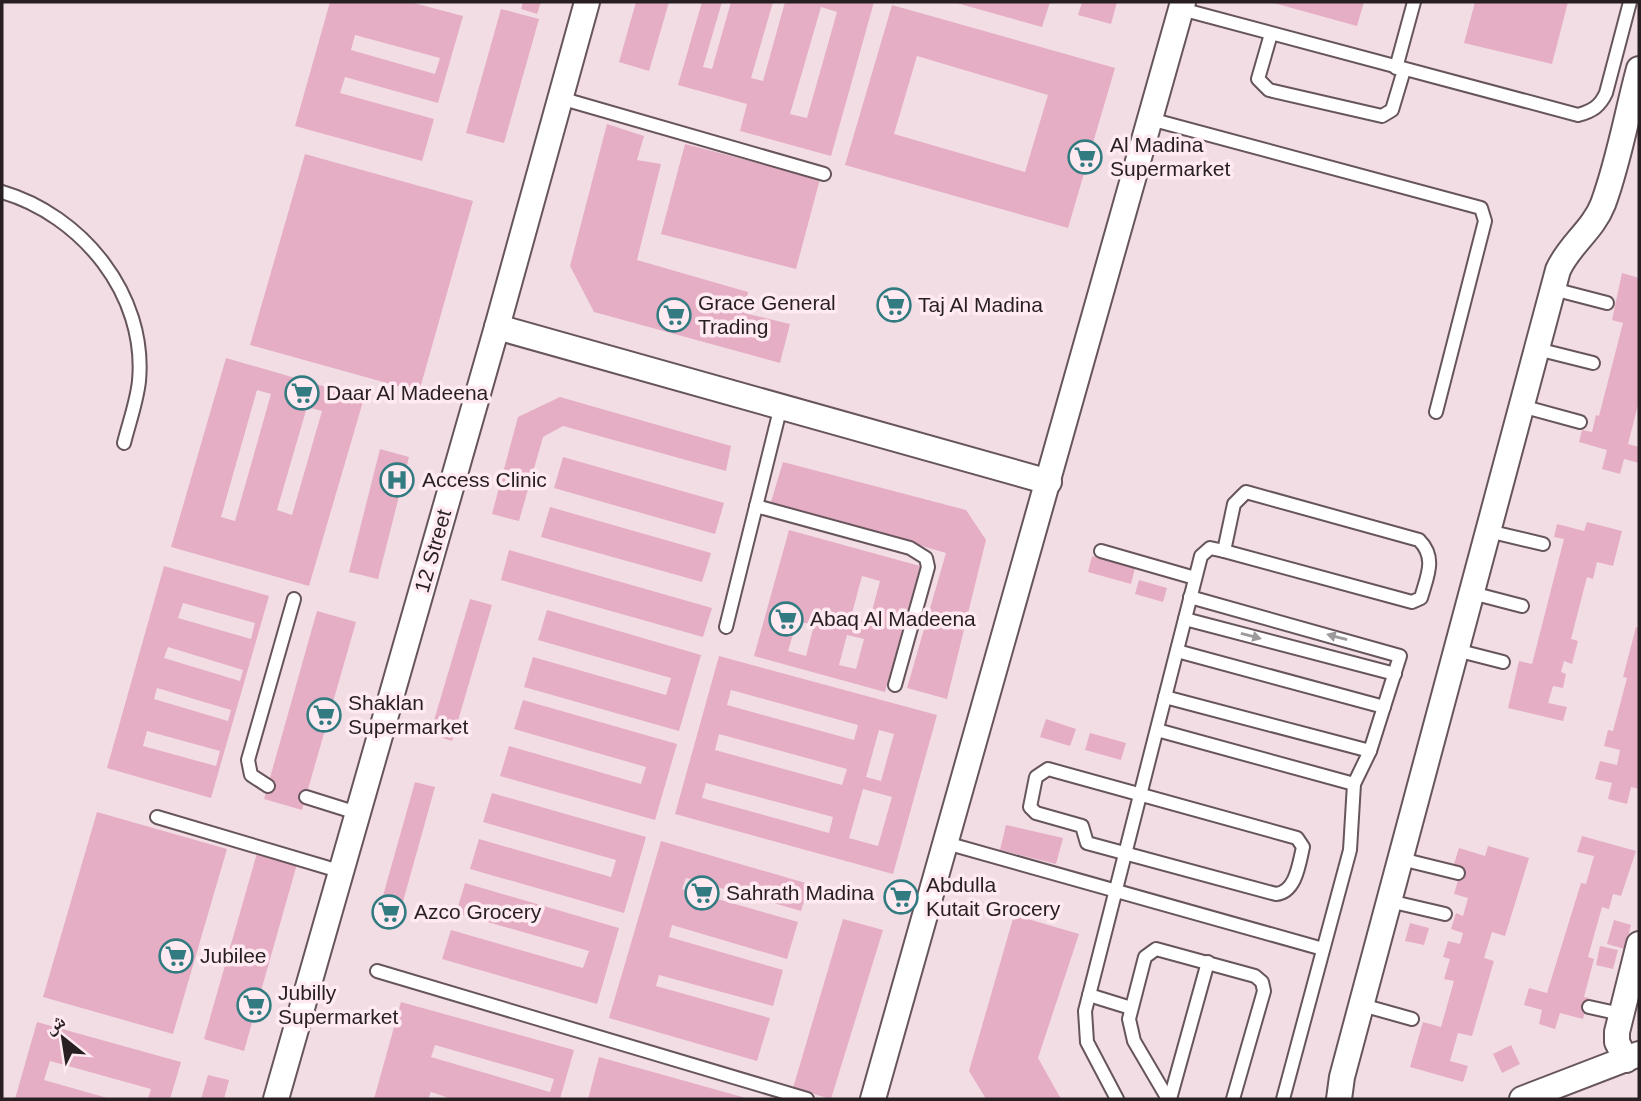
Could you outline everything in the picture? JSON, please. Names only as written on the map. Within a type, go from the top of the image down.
[{"type":"street","name":"12 Street","points":[[276,1099],[587,2]]},
{"type":"street","points":[[873,1099],[1182,5]]},
{"type":"street","points":[[1339,1099],[1342,1077],[1553,289],[1563,258],[1603,205],[1639,69]]},
{"type":"street","points":[[497,327],[1048,482]]},
{"type":"street","points":[[1522,1099],[1633,1057],[1617,1042],[1621,1014],[1639,944]]},
{"type":"lane","points":[[1271,34],[1258,79],[1269,90],[1382,116],[1392,110],[1414,2]]},
{"type":"lane","points":[[1182,5],[1271,34],[1578,115],[1590,112],[1601,104],[1630,2]]},
{"type":"lane","points":[[560,98],[824,174]]},
{"type":"lane","points":[[1150,119],[1481,208],[1485,221],[1436,412]]},
{"type":"lane","points":[[2,192],[24,199],[58,217],[77,233],[110,271],[122,294],[137,342],[139,380],[124,443]]},
{"type":"lane","points":[[1553,289],[1607,303]]},
{"type":"lane","points":[[1537,349],[1593,363]]},
{"type":"lane","points":[[726,627],[781,406]]},
{"type":"lane","points":[[1521,406],[1580,422]]},
{"type":"lane","points":[[1117,1099],[1087,1042],[1084,1026],[1089,995],[1190,597],[1206,549],[1224,551],[1412,602],[1421,598],[1430,566],[1426,547],[1411,535],[1252,492],[1237,499],[1224,551]]},
{"type":"lane","points":[[757,506],[919,551],[926,558],[928,567],[895,685]]},
{"type":"lane","points":[[1488,531],[1543,544]]},
{"type":"lane","points":[[1101,551],[1195,578]]},
{"type":"lane","points":[[1472,593],[1522,606]]},
{"type":"lane","points":[[1190,597],[1397,653],[1401,657],[1370,751],[1354,784],[1350,850],[1283,1099]]},
{"type":"lane","points":[[268,786],[251,775],[248,760],[293,599]]},
{"type":"lane","points":[[1185,619],[1395,674]]},
{"type":"lane","points":[[1456,650],[1503,662]]},
{"type":"lane","points":[[1177,651],[1384,707]]},
{"type":"lane","points":[[1165,697],[1370,751]]},
{"type":"lane","points":[[1157,730],[1354,784]]},
{"type":"lane","points":[[1043,770],[1052,770],[1297,838],[1302,843],[1292,886],[1285,892],[1276,894],[1126,854],[1087,843],[1084,840],[1084,828],[1079,824],[1032,810],[1029,803],[1036,777],[1043,770]]},
{"type":"lane","points":[[306,797],[357,813]]},
{"type":"lane","points":[[157,817],[339,870]]},
{"type":"lane","points":[[946,843],[1324,949]]},
{"type":"lane","points":[[1401,859],[1458,873]]},
{"type":"lane","points":[[1389,901],[1445,914]]},
{"type":"lane","points":[[1169,1099],[1134,1041],[1129,1019],[1145,957],[1150,952],[1163,948],[1255,976],[1264,986],[1233,1099]]},
{"type":"lane","points":[[1169,1099],[1208,962]]},
{"type":"lane","points":[[377,971],[807,1099]]},
{"type":"lane","points":[[1089,995],[1131,1008]]},
{"type":"lane","points":[[1362,1005],[1412,1019]]},
{"type":"lane","points":[[1589,1007],[1621,1014]]},
{"type":"building","points":[[330,2],[410,2],[463,16],[438,103],[345,77],[340,93],[434,119],[422,161],[295,126]],"holes":[[[355,35],[440,58],[435,74],[351,50]]]},
{"type":"building","points":[[523,2],[541,2],[537,14],[521,9]]},
{"type":"building","points":[[636,2],[669,2],[649,71],[619,62]]},
{"type":"building","points":[[702,2],[722,2],[703,67],[712,69],[731,2],[773,2],[751,78],[763,81],[785,2],[874,2],[831,156],[740,131],[747,104],[678,85]],"holes":[[[821,7],[837,12],[807,118],[790,114]]]},
{"type":"building","points":[[953,2],[1050,2],[1042,27]]},
{"type":"building","points":[[1082,2],[1117,2],[1111,24],[1078,15]]},
{"type":"building","points":[[1270,2],[1364,2],[1357,26]]},
{"type":"building","points":[[1475,2],[1568,2],[1552,64],[1464,43]]},
{"type":"building","points":[[892,5],[1115,68],[1068,228],[845,165]],"holes":[[[917,56],[1048,95],[1025,172],[894,134]]]},
{"type":"building","points":[[501,9],[539,19],[504,143],[466,133]]},
{"type":"building","points":[[607,124],[644,136],[637,160],[661,164],[637,260],[748,292],[744,313],[790,324],[780,363],[594,312],[570,266]]},
{"type":"building","points":[[685,144],[820,179],[796,269],[661,234]]},
{"type":"building","points":[[305,154],[473,201],[419,392],[250,345]]},
{"type":"building","points":[[1622,273],[1639,278],[1639,401],[1628,444],[1639,447],[1639,463],[1624,459],[1620,474],[1602,469],[1607,450],[1579,442],[1582,430],[1592,432],[1596,415],[1599,416],[1623,323],[1612,320]]},
{"type":"building","points":[[226,358],[364,398],[309,586],[171,547]],"holes":[[[257,390],[271,394],[235,521],[221,517]],[[307,407],[322,411],[292,515],[277,510]]]},
{"type":"building","points":[[560,397],[731,446],[726,471],[563,426],[543,437],[519,521],[492,514],[518,417]]},
{"type":"building","points":[[380,449],[409,457],[378,579],[349,572]]},
{"type":"building","points":[[563,457],[724,503],[715,534],[554,488]]},
{"type":"building","points":[[783,462],[966,510],[986,540],[947,699],[907,688],[946,553],[771,502]]},
{"type":"building","points":[[550,507],[711,553],[702,582],[541,537]]},
{"type":"building","points":[[1587,522],[1622,531],[1613,566],[1597,562],[1593,579],[1587,577],[1571,639],[1578,641],[1572,664],[1564,661],[1561,672],[1566,674],[1563,688],[1553,686],[1548,703],[1567,707],[1563,721],[1508,708],[1519,661],[1532,664],[1564,539],[1554,537],[1557,524],[1584,531]]},
{"type":"building","points":[[789,530],[920,566],[885,692],[754,656]],"holes":[[[862,576],[880,581],[869,622],[851,617]],[[797,621],[814,625],[806,656],[788,651]],[[847,635],[864,639],[856,669],[839,665]]]},
{"type":"building","points":[[509,550],[712,608],[703,637],[501,580]]},
{"type":"building","points":[[1092,556],[1135,568],[1131,584],[1088,572]]},
{"type":"building","points":[[164,566],[269,596],[211,798],[107,768]],"holes":[[[183,603],[255,623],[251,639],[178,618]],[[168,647],[243,670],[240,681],[164,658]],[[157,688],[231,710],[228,721],[154,699]],[[147,731],[220,751],[216,766],[143,746]]]},
{"type":"building","points":[[1139,580],[1167,588],[1163,602],[1135,594]]},
{"type":"building","points":[[470,599],[492,605],[452,741],[430,734]]},
{"type":"building","points":[[547,610],[701,655],[679,731],[524,687],[533,657],[666,695],[671,678],[538,640]]},
{"type":"building","points":[[317,611],[356,622],[302,810],[264,799]]},
{"type":"building","points":[[1636,627],[1639,628],[1639,789],[1631,787],[1627,804],[1608,799],[1612,783],[1595,779],[1600,761],[1617,765],[1620,750],[1604,746],[1608,730],[1613,731],[1627,678],[1623,677]]},
{"type":"building","points":[[719,656],[937,715],[893,874],[675,814]],"holes":[[[731,690],[858,725],[854,740],[727,705]],[[879,730],[894,734],[881,781],[866,777]],[[719,734],[847,769],[842,785],[715,750]],[[706,783],[833,817],[829,833],[702,798]],[[863,789],[892,797],[878,846],[849,838]]]},
{"type":"building","points":[[523,700],[677,744],[655,820],[500,776],[509,746],[641,784],[646,767],[514,729]]},
{"type":"building","points":[[1046,719],[1076,729],[1070,746],[1040,737]]},
{"type":"building","points":[[1090,733],[1126,743],[1121,760],[1085,750]]},
{"type":"building","points":[[415,782],[435,787],[397,923],[377,917]]},
{"type":"building","points":[[492,793],[646,837],[624,913],[470,869],[479,839],[611,877],[616,860],[483,822]]},
{"type":"building","points":[[97,812],[227,849],[173,1034],[43,997]]},
{"type":"building","points":[[1006,825],[1063,838],[1056,864],[1000,850]]},
{"type":"building","points":[[1582,836],[1636,851],[1621,896],[1613,894],[1609,909],[1602,907],[1588,957],[1594,959],[1584,997],[1589,998],[1583,1019],[1560,1013],[1555,1029],[1539,1024],[1542,1010],[1524,1005],[1529,988],[1547,993],[1581,883],[1586,884],[1594,856],[1577,852]]},
{"type":"building","points":[[661,841],[809,884],[801,911],[686,878],[682,889],[798,922],[787,959],[672,925],[669,937],[783,970],[773,1006],[659,975],[656,986],[770,1018],[757,1061],[609,1018]]},
{"type":"building","points":[[1488,846],[1529,858],[1505,936],[1492,932],[1484,958],[1494,961],[1472,1036],[1458,1033],[1450,1061],[1468,1066],[1463,1082],[1410,1067],[1423,1022],[1441,1027],[1454,981],[1444,979],[1450,959],[1443,957],[1448,941],[1460,944],[1463,933],[1451,929],[1456,913],[1463,916],[1468,898],[1454,894],[1461,870],[1453,867],[1459,848],[1485,856]]},
{"type":"building","points":[[257,853],[297,864],[244,1051],[204,1039]]},
{"type":"building","points":[[465,883],[619,928],[597,1004],[442,959],[451,930],[583,968],[589,951],[456,913]]},
{"type":"building","points":[[1014,915],[1079,934],[1038,1058],[1061,1099],[986,1099],[969,1071]]},
{"type":"building","points":[[843,919],[883,930],[831,1099],[793,1088]]},
{"type":"building","points":[[1614,920],[1631,925],[1625,949],[1607,944]]},
{"type":"building","points":[[1410,923],[1429,928],[1424,945],[1405,941]]},
{"type":"building","points":[[1600,946],[1618,950],[1613,969],[1596,965]]},
{"type":"building","points":[[401,1002],[574,1050],[560,1099],[452,1099],[431,1092],[428,1099],[374,1099]],"holes":[[[435,1045],[554,1079],[550,1092],[431,1057]]]},
{"type":"building","points":[[37,1022],[181,1062],[170,1099],[148,1099],[151,1089],[50,1061],[44,1080],[111,1099],[15,1099]]},
{"type":"building","points":[[1511,1045],[1520,1064],[1502,1073],[1493,1054]]},
{"type":"building","points":[[599,1057],[746,1098],[746,1099],[588,1099]]},
{"type":"building","points":[[208,1075],[229,1080],[224,1099],[201,1099]]},
{"type":"place","name":"Al Madina Supermarket","points":[[1085,157]]},
{"type":"place","name":"Taj Al Madina","points":[[894,305]]},
{"type":"place","name":"Grace General Trading","points":[[674,315]]},
{"type":"place","name":"Daar Al Madeena","points":[[302,393]]},
{"type":"place","name":"Access Clinic","points":[[397,480]]},
{"type":"place","name":"Abaq Al Madeena","points":[[786,619]]},
{"type":"place","name":"Shaklan Supermarket","points":[[324,715]]},
{"type":"place","name":"Sahrath Madina","points":[[702,893]]},
{"type":"place","name":"Abdulla Kutait Grocery","points":[[901,897]]},
{"type":"place","name":"Azco Grocery","points":[[389,912]]},
{"type":"place","name":"Jubilee","points":[[176,956]]},
{"type":"place","name":"Jubilly Supermarket","points":[[254,1005]]}]
